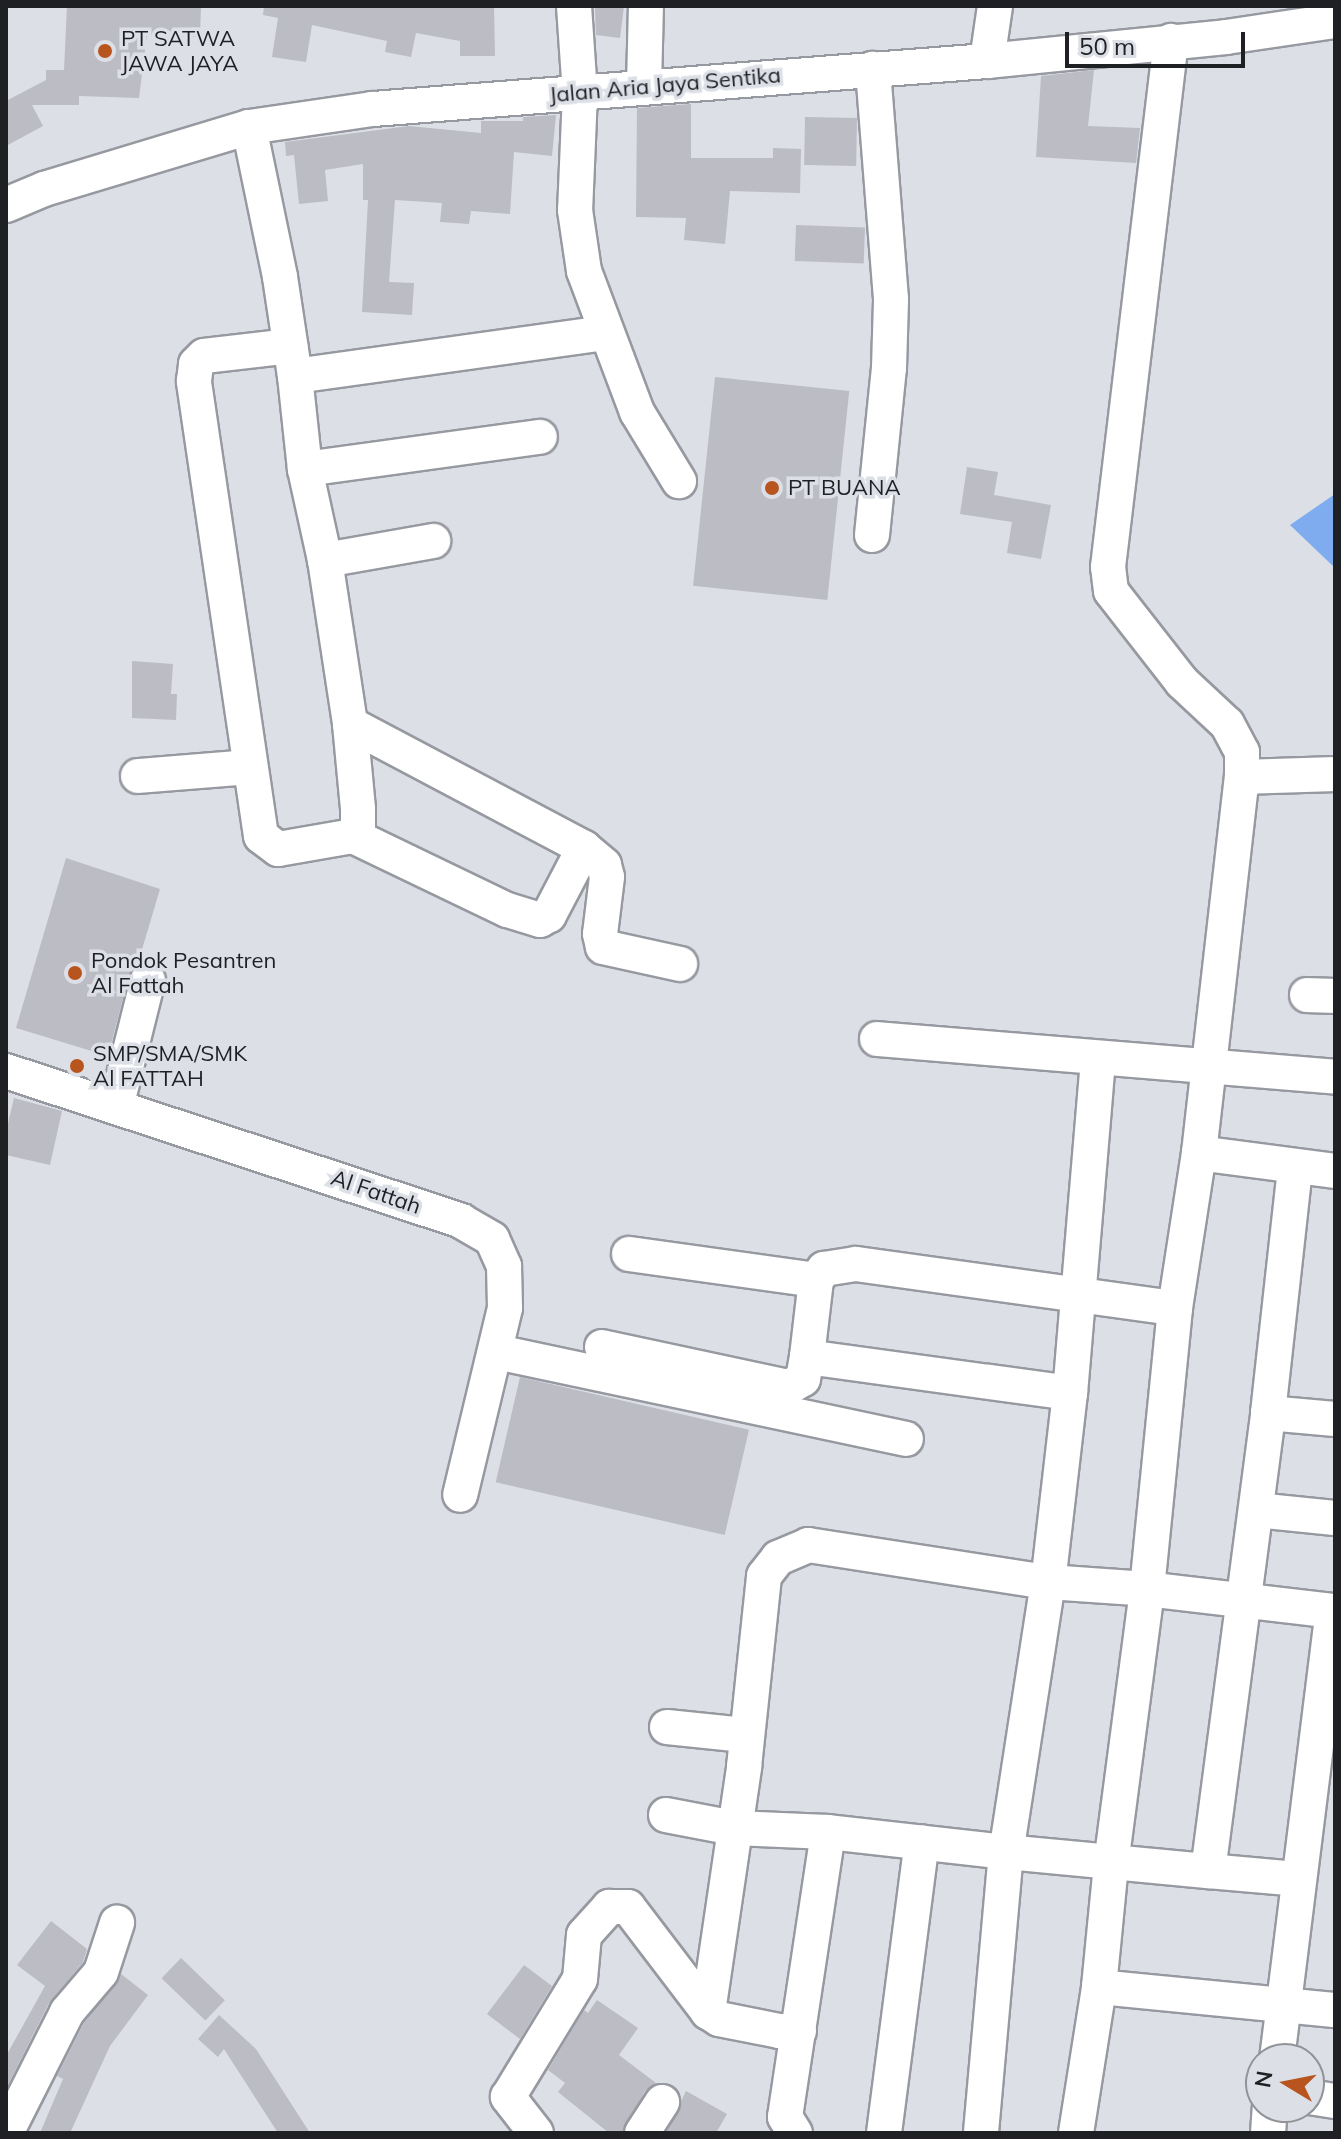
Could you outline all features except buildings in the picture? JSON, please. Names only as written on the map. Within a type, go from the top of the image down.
[{"type":"street","points":[[574,6],[580,93],[575,210],[584,271],[637,412],[679,481]]},
{"type":"street","points":[[644,86],[646,6]]},
{"type":"street","points":[[987,61],[995,6]]},
{"type":"street","name":"Jalan Aria Jaya Sentika","points":[[6,205],[44,189],[249,127],[373,109],[987,61],[1335,21]]},
{"type":"street","points":[[1076,2133],[1099,1987],[1111,1864],[1147,1589],[1175,1308],[1199,1153],[1242,777],[1242,752],[1227,724],[1182,682],[1111,591],[1108,567],[1171,41]]},
{"type":"street","points":[[872,535],[889,368],[891,299],[873,69]]},
{"type":"street","points":[[249,127],[274,245],[305,469],[325,560],[350,724],[358,809],[358,826],[353,836]]},
{"type":"street","points":[[584,848],[549,915],[540,920],[507,910],[353,836],[278,849],[261,836],[194,381],[196,364],[204,356],[292,361],[605,333]]},
{"type":"street","points":[[305,469],[540,437]]},
{"type":"street","points":[[325,560],[433,541]]},
{"type":"street","points":[[350,724],[584,848],[604,865],[607,877],[600,934],[605,949],[680,964]]},
{"type":"street","points":[[138,776],[249,767]]},
{"type":"street","points":[[1242,777],[1335,774]]},
{"type":"street","points":[[116,1107],[148,980]]},
{"type":"street","points":[[877,1039],[1098,1060],[1208,1065],[1335,1077]]},
{"type":"street","points":[[981,2133],[1006,1852],[1048,1582],[1070,1393],[1098,1060]]},
{"type":"street","name":"Al Fattah","points":[[6,1071],[461,1221],[492,1239],[504,1266],[505,1308],[497,1352],[460,1495]]},
{"type":"street","points":[[1199,1153],[1335,1171]]},
{"type":"street","points":[[1208,1871],[1268,1413],[1295,1167]]},
{"type":"street","points":[[629,1254],[816,1280]]},
{"type":"street","points":[[602,1347],[789,1387],[803,1379],[816,1280],[824,1269],[856,1264],[1175,1308]]},
{"type":"street","points":[[497,1352],[906,1439]]},
{"type":"street","points":[[807,1357],[1070,1393]]},
{"type":"street","points":[[1268,1413],[1335,1419]]},
{"type":"street","points":[[1256,1510],[1335,1518]]},
{"type":"street","points":[[708,2012],[764,1576],[778,1558],[808,1545],[1048,1582],[1147,1589],[1334,1611],[1297,1879],[1280,2043]]},
{"type":"street","points":[[667,1727],[745,1735]]},
{"type":"street","points":[[666,1815],[734,1828],[828,1832],[1111,1864],[1297,1879]]},
{"type":"street","points":[[795,2133],[785,2117],[828,1832]]},
{"type":"street","points":[[884,2133],[922,1842]]},
{"type":"street","points":[[536,2133],[508,2097],[576,1987],[584,1961],[584,1935],[609,1907],[628,1907],[708,2012],[719,2019],[779,2031],[799,2031]]},
{"type":"street","points":[[6,2133],[67,2012],[101,1972],[110,1955],[117,1923]]},
{"type":"street","points":[[1099,1987],[1335,2010]]},
{"type":"street","points":[[642,2133],[662,2102]]},
{"type":"water","points":[[1335,494],[1335,568],[1290,525]]},
{"type":"place","name":"PT SATWA JAWA JAYA","points":[[105,51]]},
{"type":"place","name":"PT BUANA","points":[[772,488]]},
{"type":"place","name":"Pondok Pesantren Al Fattah","points":[[75,973]]},
{"type":"place","name":"SMP/SMA/SMK Al FATTAH","points":[[77,1066]]}]
